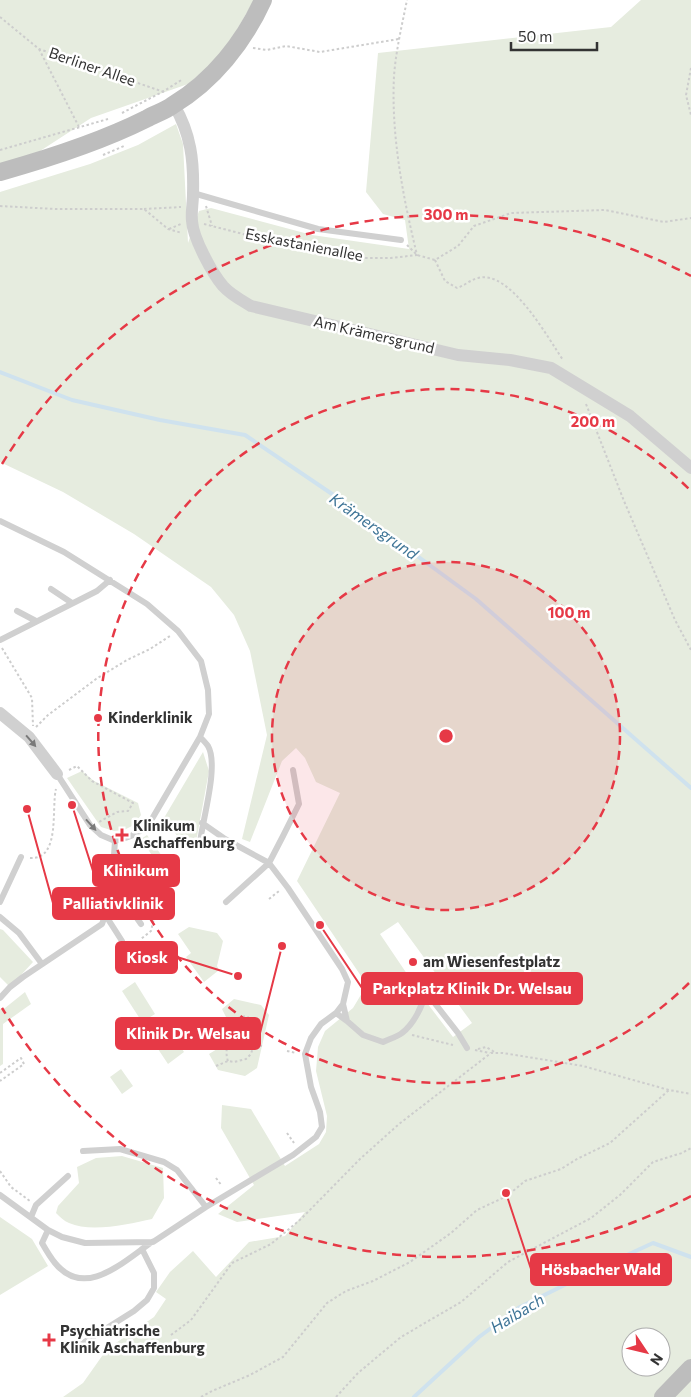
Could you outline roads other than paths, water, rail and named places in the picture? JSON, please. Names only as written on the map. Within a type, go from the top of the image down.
[{"type":"street","points":[[0,172],[109,136],[169,98],[212,75],[238,45],[263,0]]},
{"type":"street","name":"Am Krämersgrund","points":[[169,98],[181,117],[191,145],[194,236],[223,286],[235,298],[251,306],[458,355],[510,360],[551,368],[630,416],[691,468]]},
{"type":"street","points":[[0,713],[28,737],[58,775]]},
{"type":"street","points":[[663,1397],[691,1368]]},
{"type":"lane","points":[[193,193],[318,228],[402,240]]},
{"type":"lane","points":[[0,521],[64,552],[147,604],[178,631],[201,661],[208,690],[208,714],[200,737],[149,824],[141,831],[115,841],[101,835],[90,825],[58,775]]},
{"type":"lane","points":[[0,640],[97,591],[110,580]]},
{"type":"lane","points":[[51,589],[72,603]]},
{"type":"lane","points":[[17,611],[36,621]]},
{"type":"lane","points":[[200,737],[209,746],[213,770],[200,842]]},
{"type":"lane","points":[[226,902],[269,863],[299,804],[293,770]]},
{"type":"lane","points":[[202,823],[225,839],[269,863],[286,885],[342,969],[348,982],[344,1004],[347,1021]]},
{"type":"lane","points":[[0,998],[10,987],[102,924],[111,899],[115,841]]},
{"type":"lane","points":[[0,902],[21,857]]},
{"type":"lane","points":[[111,899],[125,901],[142,924]]},
{"type":"lane","points":[[106,916],[122,941]]},
{"type":"lane","points":[[0,917],[19,933],[42,964]]},
{"type":"lane","points":[[336,1013],[363,1035],[383,1042],[402,1033],[414,1019],[426,991]]},
{"type":"lane","points":[[433,1001],[467,1048]]},
{"type":"lane","points":[[48,1230],[42,1243],[55,1263],[65,1273],[78,1279],[91,1279],[105,1274],[206,1207],[299,1151],[316,1138],[322,1127],[320,1112],[311,1087],[306,1054],[311,1038],[321,1024],[336,1013],[344,1004]]},
{"type":"lane","points":[[83,1151],[120,1149],[164,1162],[177,1170],[206,1207]]},
{"type":"lane","points":[[31,1217],[36,1205],[68,1176]]},
{"type":"lane","points":[[0,1195],[48,1230],[62,1237],[85,1243],[153,1242]]},
{"type":"lane","points":[[75,1348],[134,1311],[147,1300],[154,1288],[154,1273],[142,1249]]},
{"type":"waterway","name":"Krämersgrund","points":[[0,372],[72,400],[160,420],[245,435],[338,498],[476,599],[691,788]]},
{"type":"waterway","name":"Haibach","points":[[414,1397],[479,1337],[518,1308],[653,1243],[691,1257]]},
{"type":"place","name":"Kinderklinik","points":[[98,718]]},
{"type":"place","name":"Klinikum","points":[[72,805]]},
{"type":"place","name":"Palliativklinik","points":[[27,809]]},
{"type":"place","name":"Klinikum Aschaffenburg","points":[[122,835]]},
{"type":"place","name":"Parkplatz Klinik Dr. Welsau","points":[[320,925]]},
{"type":"place","name":"Klinik Dr. Welsau","points":[[282,946]]},
{"type":"place","name":"am Wiesenfestplatz","points":[[413,962]]},
{"type":"place","name":"Kiosk","points":[[238,976]]},
{"type":"place","name":"Hösbacher Wald","points":[[506,1193]]},
{"type":"place","name":"Psychiatrische Klinik Aschaffenburg","points":[[49,1340]]}]
